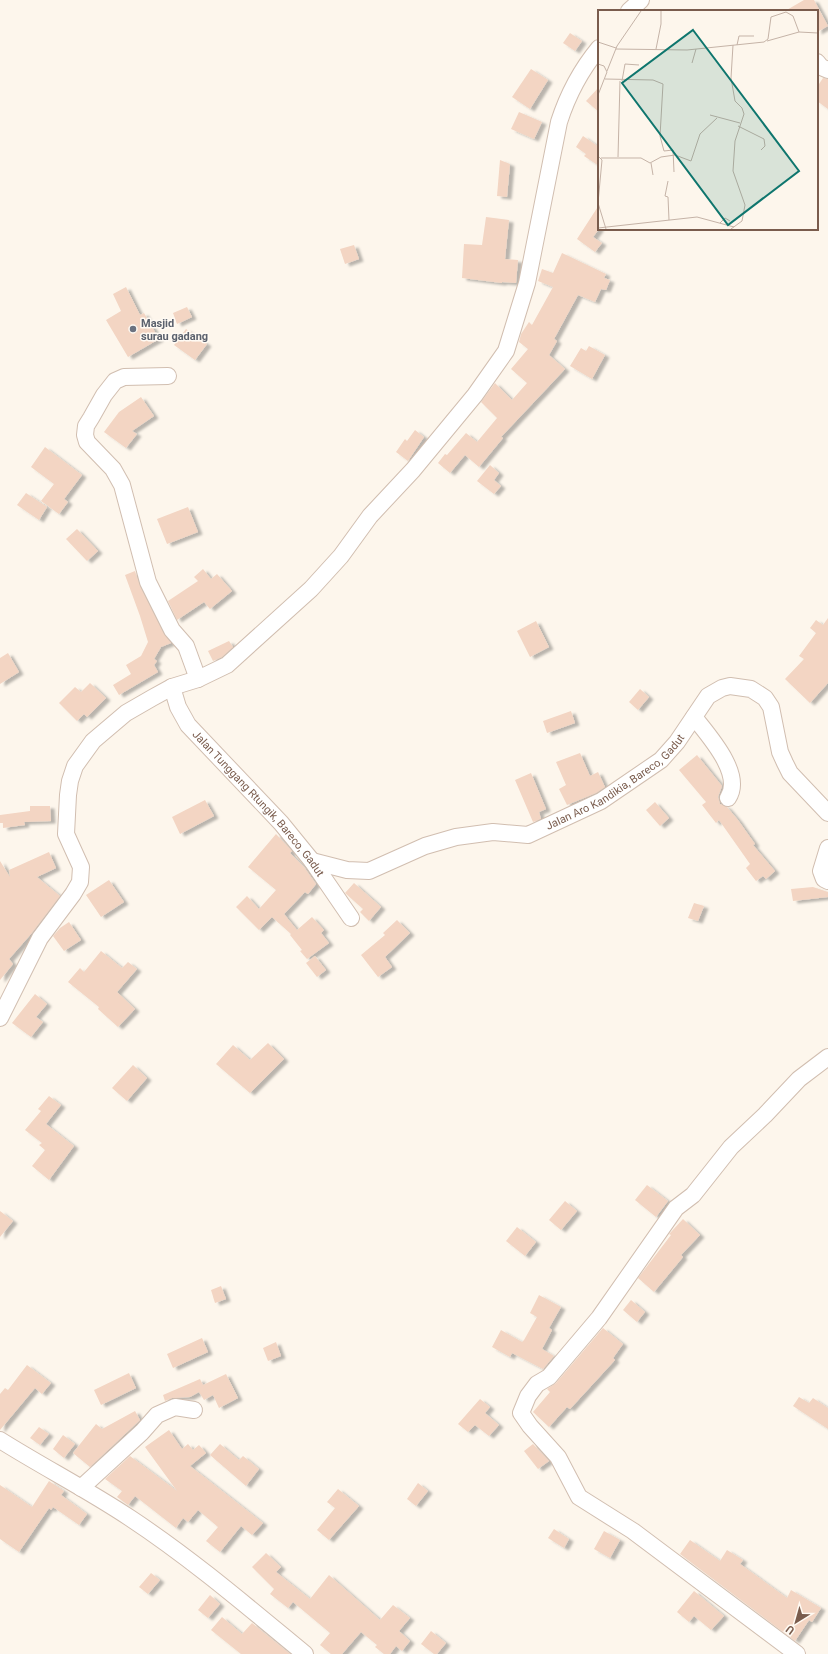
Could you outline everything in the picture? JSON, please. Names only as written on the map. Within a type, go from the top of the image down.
[{"type":"street","points":[[630,10],[641,0]]},
{"type":"street","points":[[0,1018],[40,938],[73,894],[80,882],[81,868],[66,834],[70,780],[75,766],[93,741],[126,713],[172,687],[198,680],[227,665],[323,578],[370,516],[413,470],[492,372],[506,351],[527,283],[561,116],[575,81],[598,49]]},
{"type":"street","points":[[818,63],[821,67],[828,70]]},
{"type":"street","points":[[168,376],[141,376],[118,379],[104,395],[86,426],[85,435],[87,442],[118,477],[127,503],[148,582],[172,630],[186,646],[198,680]]},
{"type":"street","name":"Jalan Aro Kandikia, Bareco, Gadut","points":[[312,861],[358,872],[369,871],[425,846],[456,837],[493,832],[528,836],[601,800],[656,764],[677,742],[708,696],[722,688],[741,686],[760,694],[771,707],[780,752],[784,763],[790,773],[828,813]]},
{"type":"street","name":"Jalan Tunggang Rtungik, Bareco, Gadut","points":[[172,687],[178,707],[188,725],[281,823],[312,861],[351,918]]},
{"type":"street","points":[[694,717],[722,753],[732,780],[728,798]]},
{"type":"street","points":[[828,848],[821,871],[824,879],[828,881]]},
{"type":"street","points":[[797,1654],[633,1531],[579,1497],[558,1457],[530,1426],[521,1413],[528,1396],[537,1384],[549,1377],[599,1318],[676,1208],[693,1195],[731,1147],[765,1115],[799,1079],[828,1057]]},
{"type":"street","points":[[81,1488],[142,1432],[157,1415],[175,1407],[194,1410]]},
{"type":"street","points":[[0,1440],[129,1517],[173,1548],[305,1654]]},
{"type":"building","points":[[804,0],[814,0],[828,26],[818,31],[818,10],[787,10]]},
{"type":"building","points":[[570,33],[582,41],[575,51],[563,43]]},
{"type":"building","points":[[531,69],[548,80],[530,109],[512,97]]},
{"type":"building","points":[[823,78],[828,79],[828,109],[818,102],[818,86]]},
{"type":"building","points":[[598,88],[598,111],[586,101]]},
{"type":"building","points":[[519,112],[542,122],[534,139],[511,129]]},
{"type":"building","points":[[583,136],[598,146],[598,165],[584,156],[586,154],[576,147]]},
{"type":"building","points":[[500,160],[510,164],[507,197],[497,196]]},
{"type":"building","points":[[598,207],[598,230],[593,237],[602,243],[595,252],[577,239]]},
{"type":"building","points":[[486,217],[509,220],[505,259],[518,260],[516,283],[502,283],[462,278],[464,244],[482,245]]},
{"type":"building","points":[[354,245],[359,259],[345,264],[340,249]]},
{"type":"building","points":[[562,253],[606,274],[604,278],[610,280],[606,290],[601,289],[595,302],[578,295],[554,339],[557,341],[549,355],[565,369],[501,437],[503,438],[479,467],[465,455],[450,473],[438,463],[445,454],[447,455],[466,433],[477,442],[497,418],[481,402],[495,383],[512,400],[527,383],[511,369],[528,349],[519,342],[521,334],[529,322],[532,325],[553,287],[538,281],[542,269],[553,273]]},
{"type":"building","name":"Masjid surau gadang","points":[[126,287],[140,315],[144,313],[159,339],[128,357],[106,320],[121,311],[113,294]]},
{"type":"building","points":[[187,307],[192,317],[177,324],[173,313]]},
{"type":"building","points":[[186,329],[207,344],[195,360],[174,345]]},
{"type":"building","points":[[589,346],[605,355],[592,379],[570,366],[581,348],[586,351]]},
{"type":"building","points":[[141,397],[154,416],[132,431],[137,434],[126,448],[104,432],[119,412]]},
{"type":"building","points":[[415,430],[424,437],[408,461],[396,452],[405,439],[407,441]]},
{"type":"building","points":[[45,447],[82,475],[64,499],[68,502],[59,514],[41,501],[54,484],[31,467]]},
{"type":"building","points":[[490,465],[499,473],[494,480],[501,486],[494,494],[477,481]]},
{"type":"building","points":[[26,493],[47,507],[39,520],[17,505]]},
{"type":"building","points":[[188,507],[198,532],[167,544],[157,519]]},
{"type":"building","points":[[77,529],[98,551],[87,561],[66,539]]},
{"type":"building","points":[[203,569],[211,579],[217,574],[232,591],[210,609],[204,602],[177,620],[168,601],[198,581],[194,577]]},
{"type":"building","points":[[135,571],[140,586],[164,634],[171,643],[161,647],[154,659],[157,661],[154,665],[158,672],[119,695],[113,685],[131,674],[126,665],[141,656],[148,642],[125,575]]},
{"type":"building","points":[[828,618],[828,683],[810,703],[785,679],[804,659],[799,656],[816,633],[810,628],[816,620],[823,625]]},
{"type":"building","points":[[536,621],[549,647],[530,657],[517,631]]},
{"type":"building","points":[[229,641],[233,647],[222,657],[213,661],[208,651]]},
{"type":"building","points":[[8,653],[19,672],[0,684],[0,658]]},
{"type":"building","points":[[90,683],[106,698],[87,717],[84,714],[77,721],[59,703],[75,687],[81,692]]},
{"type":"building","points":[[640,689],[649,697],[638,710],[629,702]]},
{"type":"building","points":[[571,711],[575,723],[547,733],[543,721]]},
{"type":"building","points":[[580,753],[590,776],[598,772],[605,787],[596,793],[567,805],[559,789],[566,785],[556,762]]},
{"type":"building","points":[[697,755],[722,786],[718,797],[720,804],[727,807],[738,820],[755,844],[753,845],[775,871],[766,879],[763,876],[756,881],[746,868],[750,864],[719,820],[716,823],[702,805],[706,802],[679,770]]},
{"type":"building","points":[[531,773],[546,809],[539,812],[541,819],[533,822],[515,780]]},
{"type":"building","points":[[205,800],[214,816],[180,834],[172,817]]},
{"type":"building","points":[[655,802],[669,818],[660,826],[646,810]]},
{"type":"building","points":[[30,806],[50,806],[51,821],[24,822],[25,825],[3,828],[3,823],[0,823],[0,815],[30,811]]},
{"type":"building","points":[[276,834],[292,851],[290,853],[304,867],[316,884],[308,894],[305,892],[284,914],[297,930],[312,917],[324,930],[321,933],[329,943],[307,959],[300,951],[302,950],[290,935],[291,934],[272,917],[259,930],[236,907],[247,896],[259,909],[276,890],[248,867]]},
{"type":"building","points":[[49,852],[56,868],[37,877],[60,896],[31,934],[9,959],[13,964],[0,980],[0,861],[10,877],[9,870]]},
{"type":"building","points":[[109,880],[124,902],[101,917],[86,895]]},
{"type":"building","points":[[354,883],[381,907],[369,921],[360,912],[363,909],[345,893]]},
{"type":"building","points":[[813,887],[828,892],[828,897],[793,901],[791,889]]},
{"type":"building","points":[[694,903],[704,906],[698,921],[688,918]]},
{"type":"building","points":[[397,920],[410,933],[385,957],[392,967],[378,977],[361,955],[385,935],[383,933]]},
{"type":"building","points":[[69,922],[81,940],[64,951],[53,936],[60,928]]},
{"type":"building","points":[[101,951],[122,968],[128,962],[137,969],[117,992],[135,1009],[118,1027],[98,1009],[99,1007],[68,982],[80,968],[84,972]]},
{"type":"building","points":[[315,956],[326,970],[317,977],[306,963]]},
{"type":"building","points":[[35,994],[47,1004],[36,1017],[43,1022],[31,1037],[12,1023]]},
{"type":"building","points":[[268,1043],[284,1059],[250,1093],[216,1064],[233,1045],[250,1060]]},
{"type":"building","points":[[133,1065],[147,1078],[127,1101],[112,1088]]},
{"type":"building","points":[[49,1096],[61,1105],[46,1124],[74,1146],[49,1180],[32,1166],[45,1150],[39,1145],[42,1143],[25,1130],[41,1111],[38,1109]]},
{"type":"building","points":[[647,1185],[668,1201],[656,1217],[635,1200]]},
{"type":"building","points":[[565,1201],[577,1211],[561,1230],[549,1220]]},
{"type":"building","points":[[0,1211],[13,1221],[0,1237]]},
{"type":"building","points":[[683,1219],[700,1235],[681,1255],[683,1257],[654,1292],[638,1278],[671,1235],[669,1234]]},
{"type":"building","points":[[517,1227],[536,1242],[525,1256],[506,1241]]},
{"type":"building","points":[[221,1286],[226,1299],[215,1303],[211,1290]]},
{"type":"building","points":[[539,1295],[561,1307],[549,1328],[552,1330],[542,1349],[554,1356],[543,1369],[512,1353],[510,1357],[492,1347],[501,1330],[522,1342],[524,1340],[537,1317],[530,1313]]},
{"type":"building","points":[[631,1300],[645,1312],[637,1322],[623,1310]]},
{"type":"building","points":[[603,1328],[623,1344],[613,1358],[615,1360],[570,1409],[567,1407],[549,1427],[533,1412],[550,1392],[547,1389],[556,1383]]},
{"type":"building","points":[[202,1338],[208,1352],[173,1368],[167,1354]]},
{"type":"building","points":[[276,1342],[281,1356],[268,1361],[263,1348]]},
{"type":"building","points":[[27,1365],[51,1383],[42,1394],[35,1388],[0,1430],[0,1394],[5,1388],[8,1390]]},
{"type":"building","points":[[129,1373],[136,1388],[101,1405],[94,1390]]},
{"type":"building","points":[[226,1374],[238,1398],[219,1408],[213,1395],[204,1400],[199,1392],[190,1397],[172,1398],[165,1401],[163,1395],[200,1379],[203,1385]]},
{"type":"building","points":[[799,1397],[809,1403],[813,1398],[828,1408],[828,1429],[793,1406]]},
{"type":"building","points":[[480,1399],[490,1407],[485,1413],[499,1425],[489,1436],[475,1425],[468,1432],[458,1424]]},
{"type":"building","points":[[135,1411],[140,1420],[90,1467],[73,1453],[96,1424],[102,1429]]},
{"type":"building","points":[[39,1427],[49,1434],[40,1445],[30,1438]]},
{"type":"building","points":[[169,1430],[182,1449],[188,1444],[193,1450],[199,1445],[206,1453],[190,1466],[263,1523],[252,1535],[241,1526],[220,1552],[206,1541],[218,1527],[198,1510],[188,1522],[183,1518],[176,1528],[135,1496],[128,1505],[117,1497],[122,1491],[105,1479],[130,1456],[177,1491],[145,1447]]},
{"type":"building","points":[[63,1435],[75,1444],[64,1458],[53,1449]]},
{"type":"building","points":[[220,1444],[239,1460],[243,1456],[259,1469],[246,1486],[210,1455]]},
{"type":"building","points":[[533,1444],[549,1461],[538,1469],[524,1451]]},
{"type":"building","points":[[49,1481],[64,1491],[61,1495],[87,1514],[79,1525],[53,1507],[51,1510],[49,1508],[19,1552],[0,1539],[0,1485],[32,1507]]},
{"type":"building","points":[[418,1483],[428,1491],[416,1506],[407,1499]]},
{"type":"building","points":[[338,1489],[359,1506],[329,1540],[317,1530],[335,1508],[327,1502]]},
{"type":"building","points":[[554,1529],[569,1539],[564,1548],[548,1538]]},
{"type":"building","points":[[604,1531],[620,1540],[610,1558],[594,1549]]},
{"type":"building","points":[[690,1540],[720,1561],[727,1550],[743,1560],[740,1564],[787,1598],[791,1590],[821,1608],[812,1622],[809,1620],[795,1641],[680,1554]]},
{"type":"building","points":[[266,1553],[281,1567],[276,1572],[310,1599],[329,1575],[380,1620],[393,1605],[410,1618],[399,1631],[410,1641],[402,1651],[396,1646],[390,1654],[384,1654],[375,1647],[377,1645],[361,1632],[342,1654],[331,1654],[320,1645],[330,1633],[293,1602],[288,1608],[270,1594],[274,1589],[252,1567]]},
{"type":"building","points":[[151,1573],[160,1580],[148,1594],[139,1587]]},
{"type":"building","points":[[694,1591],[724,1616],[711,1630],[694,1616],[689,1622],[677,1612]]},
{"type":"building","points":[[210,1595],[220,1604],[208,1618],[198,1610]]},
{"type":"building","points":[[222,1617],[242,1634],[252,1623],[290,1654],[241,1654],[211,1630]]},
{"type":"building","points":[[431,1631],[446,1643],[437,1654],[434,1654],[421,1644]]},
{"type":"place","name":"Masjid surau gadang","points":[[133,329]]}]
